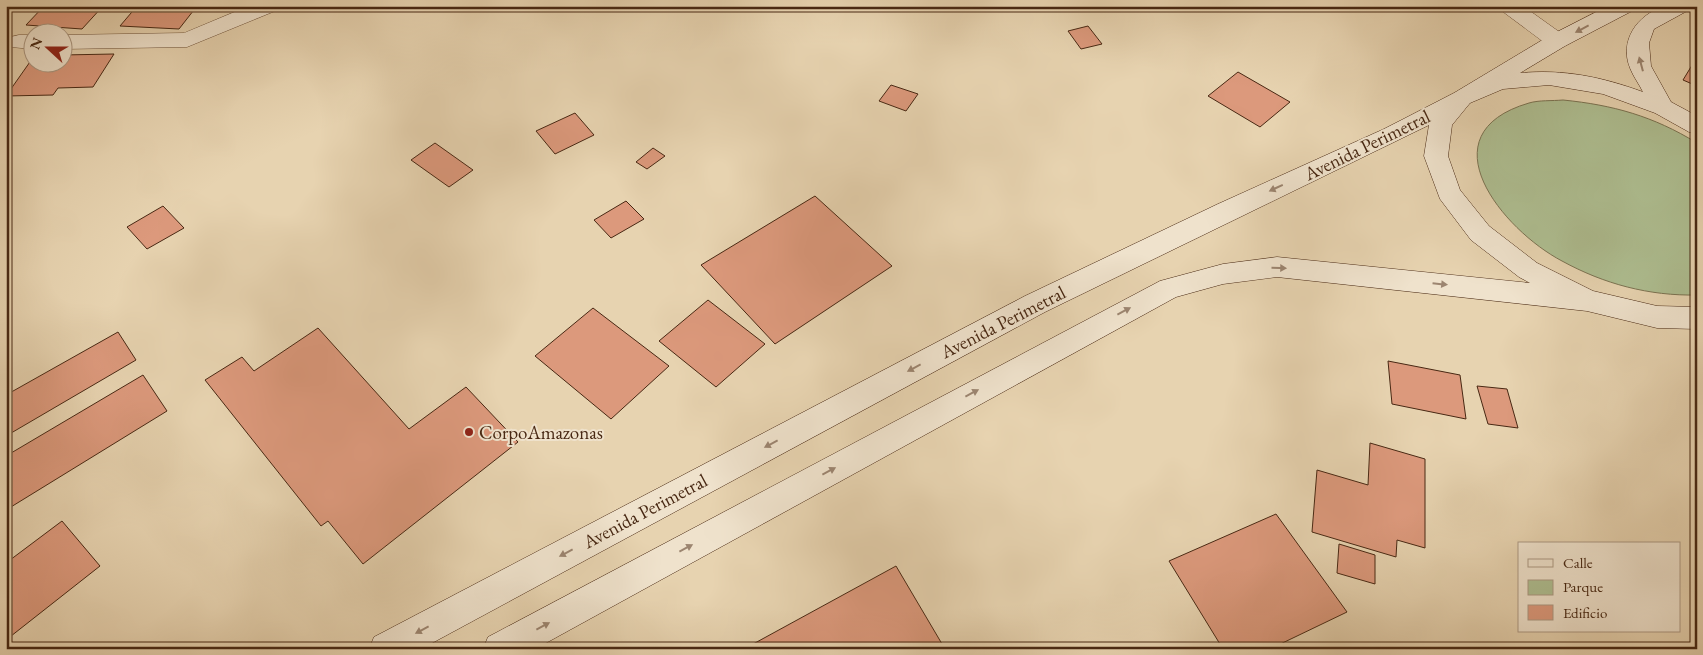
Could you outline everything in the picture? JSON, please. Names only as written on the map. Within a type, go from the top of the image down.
[{"type":"main road","points":[[72,42],[187,40],[268,6]]},
{"type":"main road","points":[[1509,6],[1558,42]]},
{"type":"main road","name":"Avenida Perimetral","points":[[386,649],[1035,304],[1226,211],[1392,135],[1462,98],[1558,42],[1625,6]]},
{"type":"main road","points":[[1663,107],[1640,66],[1638,42],[1645,25],[1680,6]]},
{"type":"main road","points":[[1587,300],[1528,270],[1480,233],[1449,193],[1436,156],[1441,123],[1462,98],[1500,82],[1549,78],[1606,87],[1663,107],[1697,126]]},
{"type":"main road","points":[[500,649],[1169,288],[1223,274],[1277,267],[1587,300],[1657,318],[1697,318]]},
{"type":"green space","points":[[1563,100],[1599,105],[1632,113],[1665,126],[1697,143],[1697,295],[1644,291],[1611,282],[1578,269],[1539,247],[1517,228],[1498,206],[1484,182],[1477,158],[1481,136],[1498,117],[1529,103]]},
{"type":"building","points":[[44,6],[103,6],[82,29],[72,28],[72,22],[29,22]]},
{"type":"building","points":[[137,6],[197,6],[179,29],[120,26]]},
{"type":"building","points":[[1088,26],[1102,44],[1081,49],[1068,31]]},
{"type":"building","points":[[114,54],[93,87],[58,88],[53,95],[6,96],[23,72],[72,72],[72,55]]},
{"type":"building","points":[[1697,57],[1697,86],[1683,80]]},
{"type":"building","points":[[1238,72],[1290,102],[1260,127],[1208,96]]},
{"type":"building","points":[[891,85],[918,94],[906,111],[879,101]]},
{"type":"building","points":[[575,113],[594,135],[555,154],[536,131]]},
{"type":"building","points":[[435,143],[473,170],[449,187],[411,160]]},
{"type":"building","points":[[653,148],[665,156],[647,169],[636,162]]},
{"type":"building","points":[[815,196],[892,266],[775,344],[701,265]]},
{"type":"building","points":[[626,201],[644,219],[611,238],[594,220]]},
{"type":"building","points":[[163,206],[184,228],[147,249],[127,227]]},
{"type":"building","points":[[708,300],[765,344],[716,387],[659,341]]},
{"type":"building","points":[[593,308],[669,366],[611,419],[535,356]]},
{"type":"building","points":[[318,328],[409,429],[466,387],[518,442],[363,564],[328,521],[321,526],[205,380],[242,357],[254,371]]},
{"type":"building","points":[[118,332],[136,360],[6,436],[6,395]]},
{"type":"building","points":[[1388,361],[1460,375],[1466,419],[1392,404]]},
{"type":"building","points":[[143,375],[167,411],[6,510],[6,456]]},
{"type":"building","points":[[1477,386],[1507,389],[1518,428],[1488,424]]},
{"type":"building","points":[[1370,443],[1425,459],[1425,548],[1397,540],[1396,557],[1312,532],[1317,470],[1368,485]]},
{"type":"building","points":[[1276,514],[1347,612],[1270,649],[1223,649],[1169,561]]},
{"type":"building","points":[[62,521],[100,566],[6,640],[6,563]]},
{"type":"building","points":[[1339,544],[1375,555],[1375,584],[1337,573]]},
{"type":"building","points":[[896,566],[945,649],[744,649]]},
{"type":"place","name":"CorpoAmazonas","points":[[469,432]]}]
